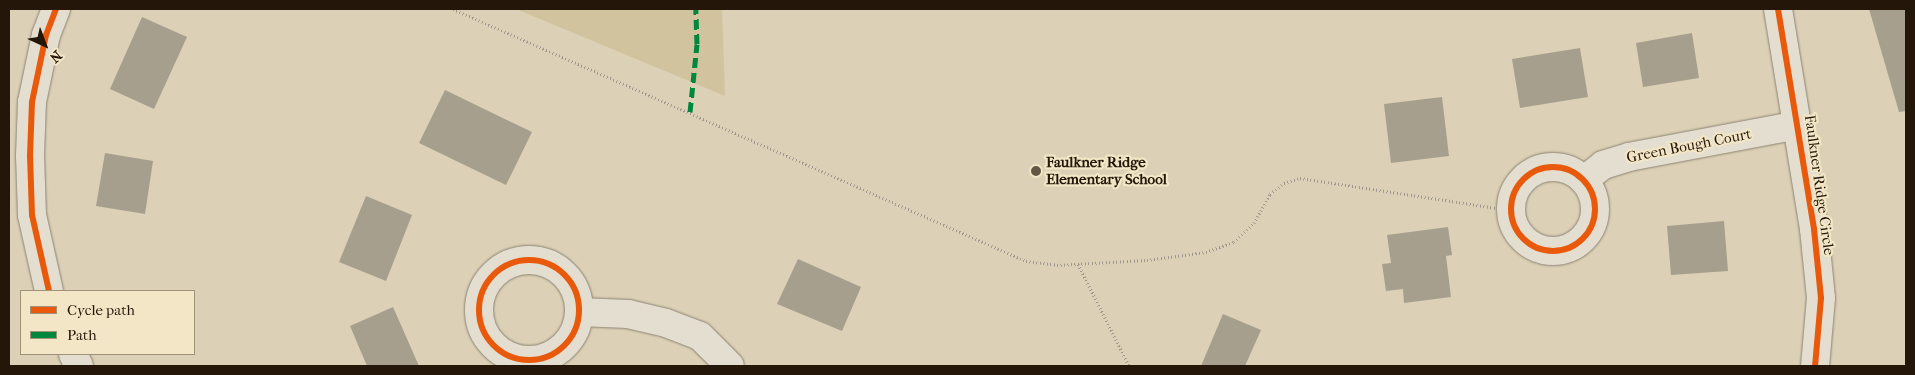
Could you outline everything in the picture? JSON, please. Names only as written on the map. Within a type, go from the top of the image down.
[{"type":"street","points":[[49,290],[32,215],[30,156],[32,102],[46,35],[56,9]]},
{"type":"street","name":"Faulkner Ridge Circle","points":[[1778,9],[1798,126],[1821,298],[1815,366]]},
{"type":"street","name":"Green Bough Court","points":[[1584,180],[1604,165],[1629,157],[1798,126]]},
{"type":"street","points":[[1542,167],[1570,170],[1584,180],[1594,196],[1593,225],[1581,241],[1569,249],[1554,252],[1537,249],[1523,240],[1513,226],[1510,210],[1512,195],[1520,181],[1542,167]]},
{"type":"street","points":[[580,312],[628,314],[666,323],[700,336],[730,366]]},
{"type":"path","points":[[453,9],[1026,260],[1078,264],[1147,260],[1206,252],[1234,242],[1254,223],[1270,194],[1284,183],[1300,178],[1510,210]]},
{"type":"path","points":[[1078,264],[1129,366]]},
{"type":"shaded area","points":[[516,9],[722,9],[725,96]]},
{"type":"building","points":[[1869,9],[1906,9],[1906,111],[1899,112]]},
{"type":"building","points":[[142,17],[187,37],[154,109],[110,89]]},
{"type":"building","points":[[1692,33],[1699,78],[1643,87],[1636,43]]},
{"type":"building","points":[[1580,48],[1588,97],[1520,108],[1512,59]]},
{"type":"building","points":[[445,90],[532,132],[506,185],[419,143]]},
{"type":"building","points":[[1442,97],[1449,156],[1391,163],[1384,104]]},
{"type":"building","points":[[105,153],[153,161],[145,214],[96,206]]},
{"type":"building","points":[[366,196],[412,215],[386,281],[339,262]]},
{"type":"building","points":[[1724,221],[1728,271],[1671,275],[1667,226]]},
{"type":"building","points":[[1448,227],[1452,255],[1446,256],[1451,297],[1404,303],[1403,289],[1386,291],[1382,264],[1391,263],[1387,235]]},
{"type":"building","points":[[798,259],[861,287],[842,331],[777,304]]},
{"type":"building","points":[[393,307],[419,366],[367,366],[350,326]]},
{"type":"building","points":[[1223,314],[1261,330],[1245,366],[1201,366]]},
{"type":"marked path","points":[[690,112],[697,44],[696,9]]},
{"type":"cycle path","points":[[49,290],[32,215],[30,156],[32,102],[46,35],[56,9]]},
{"type":"cycle path","points":[[1778,9],[1814,229],[1821,298],[1815,366]]},
{"type":"cycle path","points":[[1545,167],[1561,167],[1577,174],[1588,185],[1595,201],[1595,209],[1592,225],[1583,239],[1577,244],[1561,251],[1545,251],[1529,244],[1518,233],[1511,217],[1511,201],[1518,185],[1529,174],[1545,167]]},
{"type":"cycle path","points":[[529,260],[548,264],[565,274],[575,291],[579,310],[575,329],[565,346],[548,356],[529,360],[510,356],[493,346],[483,329],[479,310],[483,291],[493,274],[510,264],[529,260]]},
{"type":"place","name":"Faulkner Ridge Elementary School","points":[[1036,171]]}]
